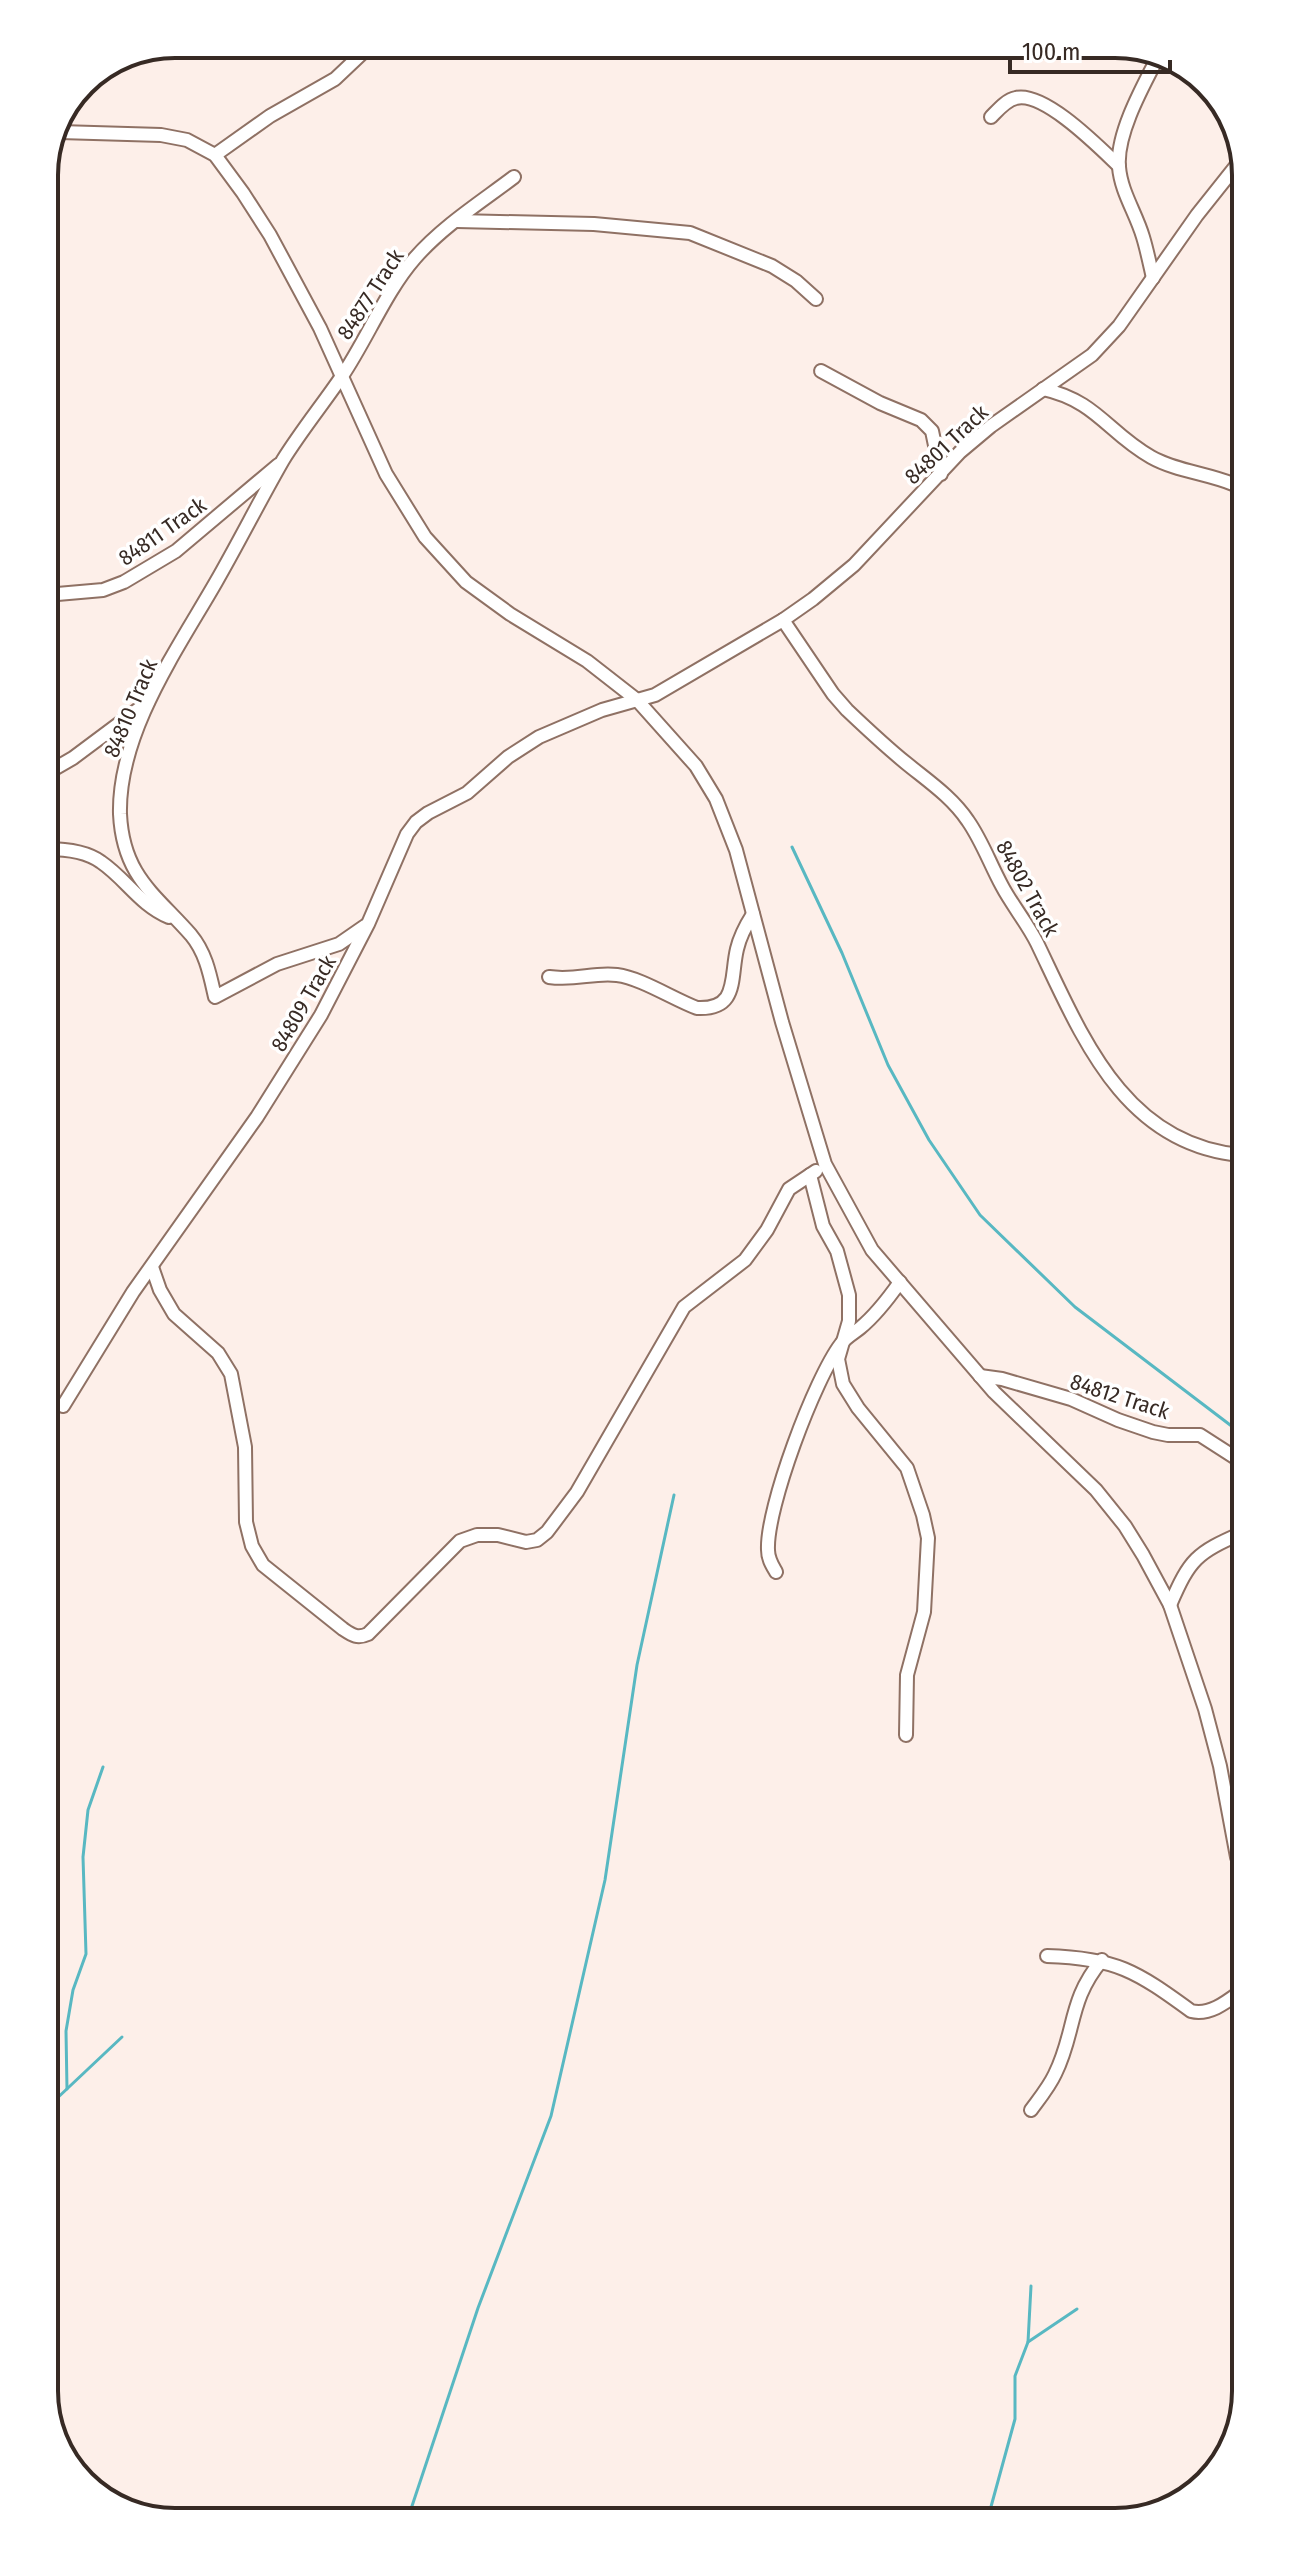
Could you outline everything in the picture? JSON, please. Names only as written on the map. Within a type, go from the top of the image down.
[{"type":"street","points":[[215,155],[270,116],[335,79],[357,58]]},
{"type":"street","points":[[1153,278],[1143,235],[1127,200],[1119,152],[1154,65]]},
{"type":"street","points":[[991,117],[1007,101],[1016,98],[1035,100],[1064,119],[1119,166]]},
{"type":"street","points":[[66,132],[161,135],[187,140],[215,155],[270,235],[320,328],[386,474],[425,537],[466,582],[510,614],[587,661],[637,700],[696,766],[716,799],[736,850],[825,1164],[872,1250],[980,1376],[1096,1490],[1125,1526],[1170,1605],[1205,1709],[1232,1809]]},
{"type":"street","name":"84801 Track","points":[[637,700],[655,695],[813,599],[854,565],[991,426],[1092,355],[1119,326],[1232,171]]},
{"type":"street","name":"84877 Track","points":[[341,377],[416,257],[514,177]]},
{"type":"street","points":[[457,221],[594,224],[690,233],[772,266],[796,281],[816,299]]},
{"type":"street","points":[[821,371],[880,403],[921,420],[932,431],[941,474]]},
{"type":"street","name":"84810 Track","points":[[341,377],[284,460],[150,700],[128,753],[120,815],[125,847],[141,882],[192,936],[204,957],[215,997],[277,964],[339,944],[368,924]]},
{"type":"street","points":[[1043,389],[1081,402],[1152,458],[1232,484]]},
{"type":"street","name":"84811 Track","points":[[58,594],[103,590],[124,582],[176,551],[284,460]]},
{"type":"street","name":"84802 Track","points":[[783,620],[847,710],[953,802],[968,822],[1002,887],[1035,939],[1078,1030],[1099,1064],[1131,1102],[1161,1127],[1197,1147],[1232,1153]]},
{"type":"street","points":[[58,768],[150,700]]},
{"type":"street","name":"84809 Track","points":[[63,1406],[101,1342],[285,1075],[336,989],[407,834],[416,822],[467,793],[508,757],[539,737],[602,710],[637,700]]},
{"type":"street","points":[[58,850],[74,851],[100,860],[154,910],[172,918]]},
{"type":"street","points":[[549,977],[577,979],[601,974],[619,975],[697,1008],[709,1009],[728,997],[742,933],[753,914]]},
{"type":"street","points":[[152,1267],[160,1290],[174,1314],[218,1353],[231,1374],[245,1447],[246,1522],[252,1546],[263,1565],[343,1629],[361,1637],[376,1627],[460,1541],[487,1535],[526,1542],[537,1540],[547,1532],[577,1492],[684,1307],[745,1260],[767,1230],[789,1189],[825,1164]]},
{"type":"street","points":[[810,1175],[819,1214],[837,1251],[849,1295],[849,1321],[838,1359],[843,1384],[858,1408],[907,1468],[928,1538],[922,1625],[907,1675],[906,1735]]},
{"type":"street","points":[[776,1572],[769,1559],[768,1537],[782,1481],[810,1402],[843,1342],[883,1305],[900,1282]]},
{"type":"street","name":"84812 Track","points":[[980,1376],[1002,1379],[1071,1399],[1153,1432],[1200,1435],[1232,1456]]},
{"type":"street","points":[[1170,1605],[1190,1564],[1198,1555],[1232,1538]]},
{"type":"street","points":[[1047,1956],[1102,1960],[1132,1970],[1191,2011],[1201,2013],[1232,1997]]},
{"type":"street","points":[[1031,2110],[1055,2076],[1067,2044],[1079,1993],[1102,1960]]},
{"type":"waterway","points":[[792,847],[842,953],[888,1065],[929,1140],[980,1215],[1075,1307],[1232,1426]]},
{"type":"waterway","points":[[411,2508],[478,2308],[551,2116],[605,1880],[637,1665],[674,1495]]},
{"type":"waterway","points":[[67,2089],[66,2031],[73,1990],[86,1954],[83,1857],[88,1810],[103,1767]]},
{"type":"waterway","points":[[58,2097],[122,2037]]},
{"type":"waterway","points":[[1028,2342],[1031,2286]]},
{"type":"waterway","points":[[991,2508],[1015,2419],[1015,2376],[1028,2342],[1077,2309]]}]
